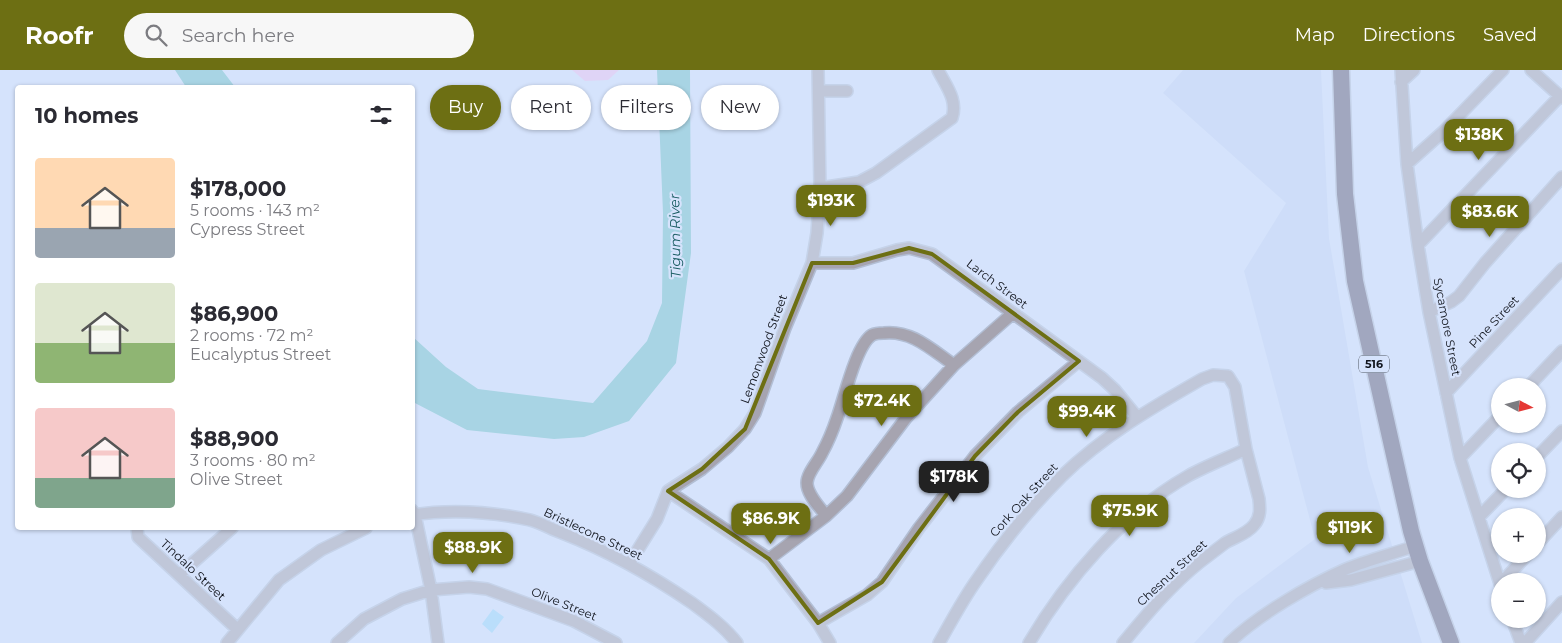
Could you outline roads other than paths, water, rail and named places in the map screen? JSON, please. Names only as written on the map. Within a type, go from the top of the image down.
[{"type":"highway","name":"516","points":[[1340,72],[1345,194],[1355,281],[1417,553],[1452,643]]},
{"type":"street","name":"Lemonwood Street","points":[[668,491],[715,458],[745,429],[755,413],[812,263],[819,218],[820,188],[818,70]]},
{"type":"street","points":[[820,188],[859,182],[876,173],[952,118],[955,109],[954,102],[938,70]]},
{"type":"street","name":"Sycamore Street","points":[[1401,70],[1407,164],[1429,312],[1460,458],[1498,573]]},
{"type":"street","points":[[1401,82],[1414,70]]},
{"type":"street","points":[[1407,164],[1444,131],[1503,70]]},
{"type":"street","points":[[1418,244],[1561,97],[1530,70]]},
{"type":"street","points":[[819,91],[847,91]]},
{"type":"street","points":[[1429,312],[1451,302],[1459,296],[1485,263],[1562,177]]},
{"type":"street","name":"Larch Street","points":[[812,263],[852,263],[909,248],[932,254],[1079,361],[1115,390],[1136,418]]},
{"type":"street","name":"Pine Street","points":[[1446,393],[1562,269]]},
{"type":"street","points":[[769,559],[826,516],[847,496],[906,418],[954,365],[1013,314]]},
{"type":"street","points":[[826,516],[809,492],[807,486],[808,479],[834,427],[856,361],[872,335],[877,333],[903,333],[924,344],[954,365]]},
{"type":"street","points":[[1536,378],[1562,351]]},
{"type":"street","points":[[818,623],[867,595],[882,582],[919,528],[974,456],[1018,412],[1079,361]]},
{"type":"street","name":"Cork Oak Street","points":[[939,643],[974,583],[1004,541],[1062,476],[1090,452],[1136,418],[1202,380],[1213,375],[1228,376],[1234,387],[1246,448]]},
{"type":"street","points":[[1460,458],[1491,425]]},
{"type":"street","points":[[1546,448],[1562,431]]},
{"type":"street","points":[[1029,643],[1069,583],[1086,562],[1125,524],[1161,494],[1188,476],[1246,448]]},
{"type":"street","name":"Chesnut Street","points":[[1123,643],[1143,618],[1198,563],[1255,524],[1260,508],[1246,448]]},
{"type":"street","points":[[629,564],[657,520],[668,491],[769,559],[818,623],[830,643]]},
{"type":"street","points":[[1479,517],[1497,498]]},
{"type":"street","name":"Bristlecone Street","points":[[415,513],[495,514],[532,521],[629,564],[666,585],[729,632],[737,643]]},
{"type":"street","points":[[1546,534],[1562,517]]},
{"type":"street","points":[[415,522],[431,590],[438,643]]},
{"type":"street","name":"Tindalo Street","points":[[136,530],[138,537],[237,629]]},
{"type":"street","points":[[179,575],[230,530]]},
{"type":"street","points":[[227,643],[279,580],[321,550],[362,530]]},
{"type":"street","points":[[1229,643],[1297,594],[1346,569],[1417,553]]},
{"type":"street","points":[[1510,573],[1519,563]]},
{"type":"street","name":"Olive Street","points":[[337,643],[364,619],[402,599],[431,590],[468,587],[486,590],[574,621],[616,643]]},
{"type":"street","points":[[1525,643],[1562,602]]},
{"type":"street","points":[[1515,628],[1521,643]]},
{"type":"water","points":[[175,70],[222,70],[233,85],[185,85]]},
{"type":"water","points":[[657,70],[690,70],[690,85],[658,85]]},
{"type":"water","name":"Tigum River","points":[[660,130],[690,130],[691,253],[676,363],[629,421],[584,437],[554,439],[467,430],[415,403],[415,339],[446,367],[478,389],[593,403],[647,341],[662,303],[663,213]]}]
